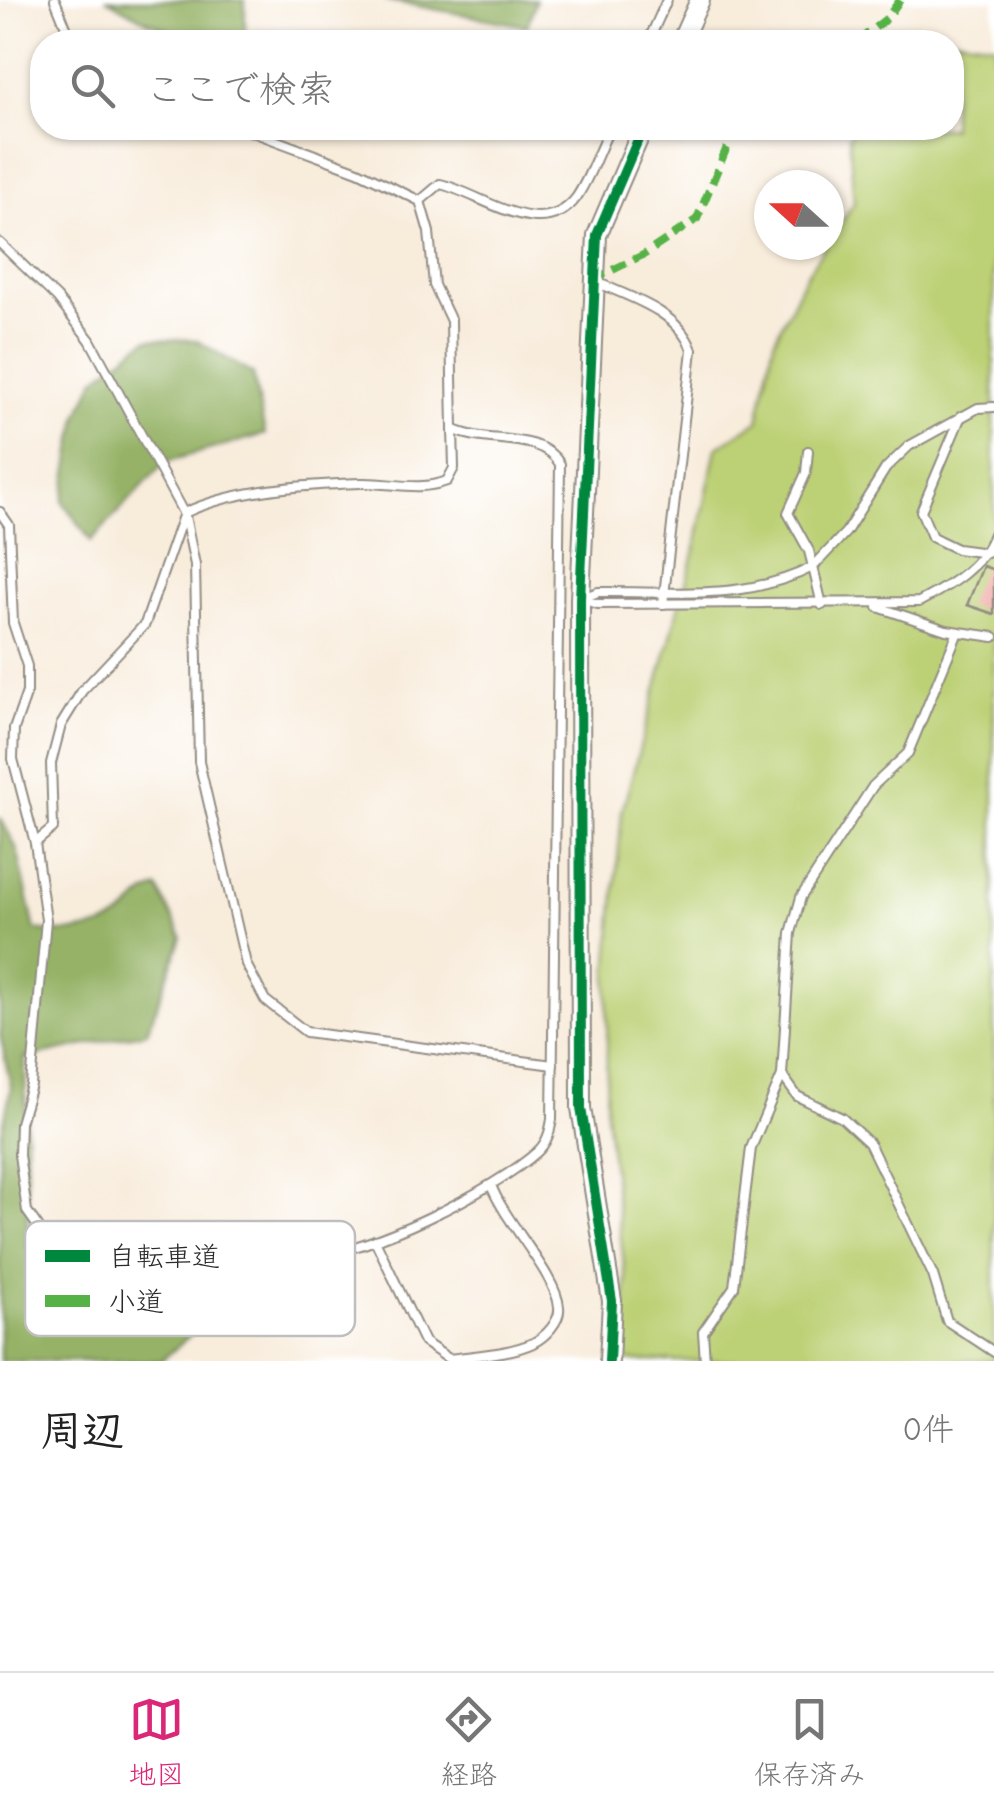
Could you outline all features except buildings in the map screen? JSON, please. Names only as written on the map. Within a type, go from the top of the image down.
[{"type":"street","points":[[686,30],[700,0]]},
{"type":"street","points":[[609,1361],[612,1301],[581,1108],[580,599],[592,280],[598,235],[637,140]]},
{"type":"lane","points":[[55,0],[67,30]]},
{"type":"lane","points":[[653,30],[667,0]]},
{"type":"lane","points":[[184,513],[258,493],[365,482],[425,488],[447,481],[454,468],[451,321],[434,285],[430,232],[420,201],[358,171],[274,140]]},
{"type":"lane","points":[[420,201],[440,184],[525,216],[561,211],[576,198],[604,140]]},
{"type":"lane","points":[[0,243],[57,298],[90,340],[184,513],[194,540],[198,762],[246,964],[265,1000],[306,1032],[552,1065]]},
{"type":"lane","points":[[592,280],[667,315],[685,332],[692,350],[663,604]]},
{"type":"lane","points":[[580,599],[598,592],[742,592],[776,586],[813,567],[846,532],[886,468],[909,446],[960,416],[992,406],[994,393]]},
{"type":"lane","points":[[960,416],[921,511],[932,537],[957,548],[987,554]]},
{"type":"lane","points":[[355,1245],[375,1240],[491,1185],[539,1151],[549,1136],[560,464],[543,446],[468,436],[454,429]]},
{"type":"lane","points":[[808,451],[806,473],[788,513],[809,551],[822,605]]},
{"type":"lane","points":[[0,512],[10,525],[13,623],[27,666],[27,692],[14,729],[13,759],[35,844],[46,951],[19,1155],[27,1212],[33,1221]]},
{"type":"lane","points":[[35,844],[54,828],[51,763],[61,725],[82,691],[144,624],[184,513]]},
{"type":"lane","points":[[580,599],[598,604],[918,602],[946,588],[987,554],[994,534]]},
{"type":"lane","points":[[874,605],[908,620],[994,636]]},
{"type":"lane","points":[[705,1361],[703,1332],[734,1287],[751,1148],[782,1074],[791,934],[801,897],[873,786],[908,753],[958,632]]},
{"type":"lane","points":[[782,1074],[797,1096],[842,1118],[869,1143],[933,1275],[946,1321],[994,1352]]},
{"type":"lane","points":[[375,1240],[424,1342],[436,1354],[450,1359],[535,1342],[555,1324],[560,1307],[550,1283],[500,1211],[491,1185]]},
{"type":"green space","points":[[108,0],[245,0],[245,30],[168,30]]},
{"type":"green space","points":[[384,0],[536,0],[527,26]]},
{"type":"green space","points":[[964,40],[994,44],[994,1361],[623,1361],[626,1282],[606,1113],[608,972],[622,812],[696,546],[716,448],[758,421],[774,341],[816,260],[844,260],[844,218],[854,203],[849,140],[964,140]]},
{"type":"green space","points":[[147,339],[196,340],[253,374],[265,434],[165,462],[91,541],[63,502],[78,416],[96,378]]},
{"type":"green space","points":[[0,817],[17,849],[35,930],[67,932],[101,926],[120,917],[141,897],[158,888],[182,937],[147,1032],[25,1058],[25,1336],[189,1336],[161,1361],[0,1361],[0,1141],[11,1087],[0,1034]]},
{"type":"marked path","points":[[872,30],[900,0]]},
{"type":"marked path","points":[[592,280],[645,254],[697,219],[730,140]]},
{"type":"cycle path","points":[[609,1361],[612,1301],[581,1108],[580,599],[597,235],[638,140]]}]
